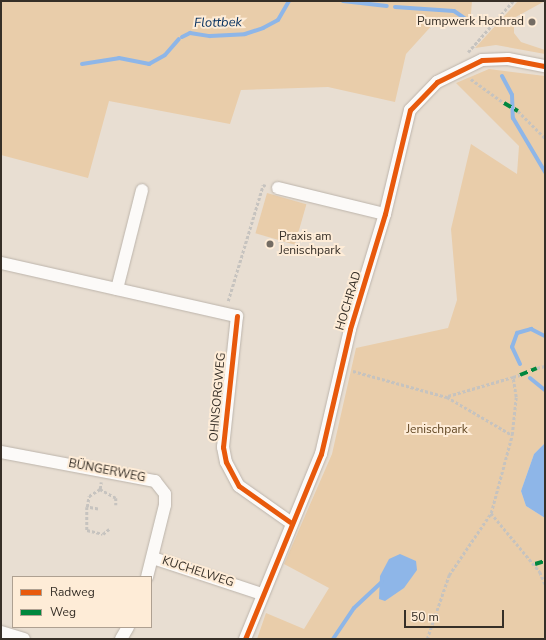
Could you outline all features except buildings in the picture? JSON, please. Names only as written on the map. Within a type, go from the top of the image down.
[{"type":"street","name":"HOCHRAD","points":[[245,639],[290,522],[321,454],[357,302],[386,214],[405,122],[423,92],[460,67],[482,60],[508,59],[545,66]]},
{"type":"street","points":[[278,188],[386,214]]},
{"type":"street","points":[[117,290],[142,190]]},
{"type":"street","points":[[1,264],[231,315]]},
{"type":"street","name":"OHNSORGWEG","points":[[231,315],[223,447],[226,462],[239,486],[290,522]]},
{"type":"street","name":"BÜNGERWEG","points":[[1,452],[155,481],[162,487],[165,505],[153,558]]},
{"type":"street","name":"KUCHELWEG","points":[[147,576],[153,558],[262,594]]},
{"type":"street","points":[[122,639],[128,628]]},
{"type":"street","points":[[1,632],[24,639]]},
{"type":"path","points":[[468,53],[513,1]]},
{"type":"path","points":[[467,74],[504,103]]},
{"type":"path","points":[[518,111],[545,138]]},
{"type":"path","points":[[231,315],[263,185],[278,188]]},
{"type":"path","points":[[538,368],[545,366]]},
{"type":"path","points":[[348,370],[447,397],[512,435]]},
{"type":"path","points":[[447,397],[520,375]]},
{"type":"path","points":[[427,639],[449,575],[491,513],[512,435],[516,397],[513,378]]},
{"type":"path","points":[[103,470],[100,489],[90,496],[87,507],[87,530],[103,534],[109,529]]},
{"type":"path","points":[[100,489],[116,498],[116,505]]},
{"type":"path","points":[[87,507],[98,509]]},
{"type":"path","points":[[491,513],[540,572],[545,584]]},
{"type":"green space","points":[[1,1],[472,1],[470,26],[435,22],[406,54],[395,102],[328,87],[241,90],[230,124],[109,101],[88,178],[1,155]]},
{"type":"green space","points":[[518,1],[545,1],[514,18],[514,33],[521,42],[545,50],[545,54],[496,45],[475,48]]},
{"type":"green space","name":"Jenischpark","points":[[489,69],[545,76],[545,443],[534,454],[521,491],[526,506],[545,518],[545,639],[257,639],[266,613],[304,629],[329,588],[284,564],[332,454],[356,348],[448,328],[457,300],[451,229],[471,144],[517,174],[519,146],[456,83]]},
{"type":"green space","points":[[267,193],[306,204],[295,245],[255,233]]},
{"type":"water","points":[[545,443],[545,518],[526,506],[521,491],[534,454]]},
{"type":"water","points":[[400,554],[416,561],[417,570],[404,588],[385,601],[379,599],[380,576],[389,559]]},
{"type":"waterway","name":"Flottbek","points":[[182,37],[190,33],[210,36],[245,34],[263,28],[278,20],[289,1]]},
{"type":"waterway","name":"Flottbek","points":[[343,1],[387,6]]},
{"type":"waterway","name":"Flottbek","points":[[395,7],[454,11],[469,21]]},
{"type":"waterway","name":"Flottbek","points":[[82,64],[119,58],[149,64],[165,55],[179,39]]},
{"type":"waterway","name":"Flottbek","points":[[502,76],[512,95],[513,118],[545,172]]},
{"type":"waterway","name":"Flottbek","points":[[520,364],[512,347],[517,333],[531,329],[545,336]]},
{"type":"waterway","name":"Flottbek","points":[[530,378],[545,390]]},
{"type":"waterway","points":[[333,639],[354,608],[382,582]]},
{"type":"marked path","points":[[504,103],[518,111]]},
{"type":"marked path","points":[[520,375],[537,368]]},
{"type":"marked path","points":[[535,564],[545,561]]},
{"type":"cycle path","points":[[245,639],[321,454],[350,329],[385,214],[410,110],[437,82],[482,60],[508,59],[545,66]]},
{"type":"cycle path","points":[[237,316],[223,447],[226,462],[239,486],[290,522]]},
{"type":"place","name":"Pumpwerk Hochrad","points":[[532,22]]},
{"type":"place","name":"Praxis am Jenischpark","points":[[270,244]]}]
